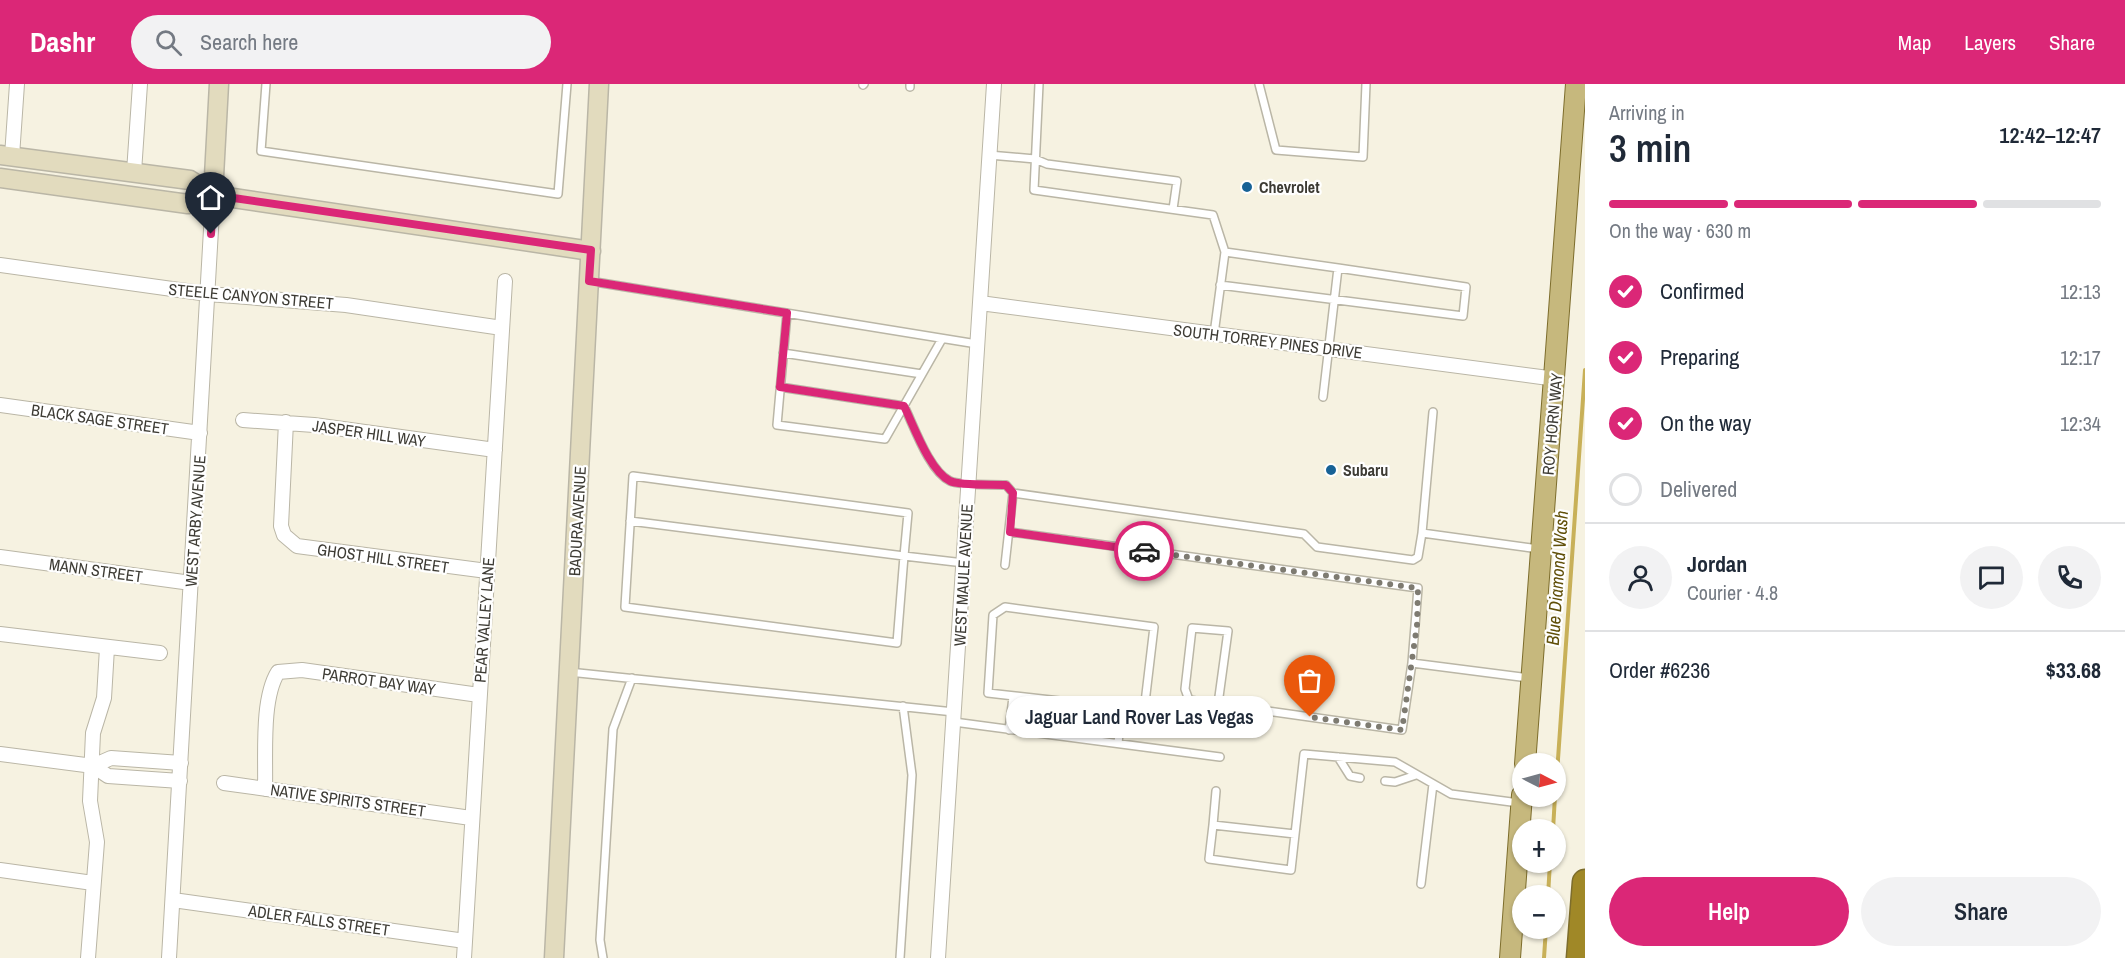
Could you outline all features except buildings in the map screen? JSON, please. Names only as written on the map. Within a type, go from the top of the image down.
[{"type":"highway","points":[[1579,958],[1585,882]]},
{"type":"main road","name":"ROY HORN WAY","points":[[1526,753],[1556,379],[1576,84]]},
{"type":"main road","points":[[1510,958],[1521,807]]},
{"type":"street","points":[[17,84],[6,156],[190,180],[213,195],[591,250]]},
{"type":"street","points":[[134,172],[140,84]]},
{"type":"street","name":"WEST ARBY AVENUE","points":[[169,958],[219,84]]},
{"type":"street","name":"BADURA AVENUE","points":[[554,958],[599,84]]},
{"type":"street","name":"WEST MAULE AVENUE","points":[[938,958],[994,84]]},
{"type":"street","points":[[0,178],[188,204],[213,195]]},
{"type":"street","name":"STEELE CANYON STREET","points":[[0,265],[208,294],[346,305],[502,328]]},
{"type":"street","name":"PEAR VALLEY LANE","points":[[464,958],[505,281]]},
{"type":"street","name":"SOUTH TORREY PINES DRIVE","points":[[980,303],[1556,379]]},
{"type":"street","name":"BLACK SAGE STREET","points":[[0,405],[200,432]]},
{"type":"street","name":"JASPER HILL WAY","points":[[243,420],[286,422],[495,450]]},
{"type":"street","name":"GHOST HILL STREET","points":[[286,422],[280,526],[284,535],[297,546],[487,571]]},
{"type":"street","name":"MANN STREET","points":[[0,557],[191,583]]},
{"type":"street","points":[[0,634],[160,653]]},
{"type":"street","points":[[88,958],[97,842],[90,801],[94,723],[104,698],[107,648]]},
{"type":"street","name":"PARROT BAY WAY","points":[[265,789],[268,700],[271,684],[278,672],[302,670],[479,695]]},
{"type":"street","points":[[0,754],[93,766],[108,776],[180,781]]},
{"type":"street","points":[[93,766],[111,758],[181,763]]},
{"type":"street","name":"NATIVE SPIRITS STREET","points":[[224,783],[471,818]]},
{"type":"street","points":[[0,870],[93,883]]},
{"type":"street","name":"ADLER FALLS STREET","points":[[172,900],[465,940]]},
{"type":"lane","points":[[266,84],[261,151],[558,194],[567,84]]},
{"type":"lane","points":[[1039,84],[1034,190],[1213,215],[1225,252],[1214,334]]},
{"type":"lane","points":[[1259,84],[1276,150],[1363,157],[1366,84]]},
{"type":"lane","points":[[989,155],[1035,159],[1047,164],[1177,181],[1173,209]]},
{"type":"lane","points":[[1220,285],[1463,316],[1466,286],[1225,252]]},
{"type":"lane","points":[[1323,397],[1338,268]]},
{"type":"lane","points":[[589,281],[978,345]]},
{"type":"lane","points":[[787,313],[777,425],[885,439],[942,339]]},
{"type":"lane","points":[[783,353],[922,374]]},
{"type":"lane","points":[[780,387],[904,406]]},
{"type":"lane","points":[[904,406],[928,455],[941,474],[951,482],[1006,485],[1013,493],[1304,534],[1317,547],[1413,560],[1418,557],[1422,533],[1433,412]]},
{"type":"lane","points":[[633,476],[908,513],[904,555],[897,643],[625,607],[633,476]]},
{"type":"lane","points":[[1005,566],[1013,493]]},
{"type":"lane","points":[[630,521],[964,563]]},
{"type":"lane","points":[[1010,532],[1418,588],[1412,663],[1402,730],[1189,700],[1185,689],[1192,628],[1227,631],[1218,704]]},
{"type":"lane","points":[[1422,533],[1542,549]]},
{"type":"lane","points":[[1005,607],[1154,627],[1144,711],[1122,708],[988,693],[993,615],[1005,607]]},
{"type":"lane","points":[[1412,663],[1532,679]]},
{"type":"lane","points":[[569,672],[903,706],[1009,730],[1220,757]]},
{"type":"lane","points":[[603,958],[600,940],[613,729],[632,678]]},
{"type":"lane","points":[[1009,730],[1013,697]]},
{"type":"lane","points":[[900,958],[912,775],[903,706]]},
{"type":"lane","points":[[1118,743],[1122,708]]},
{"type":"lane","points":[[1216,791],[1209,859],[1291,870],[1304,754],[1395,762],[1451,794],[1512,798]]},
{"type":"lane","points":[[1338,757],[1350,776],[1360,778]]},
{"type":"lane","points":[[131,778],[132,759]]},
{"type":"lane","points":[[1385,781],[1395,782],[1416,775]]},
{"type":"lane","points":[[1421,884],[1433,784]]},
{"type":"lane","points":[[1213,825],[1295,834]]},
{"type":"waterway","name":"Blue Diamond Wash","points":[[1558,753],[1585,370]]},
{"type":"waterway","name":"Blue Diamond Wash","points":[[1554,807],[1554,819]]},
{"type":"waterway","name":"Blue Diamond Wash","points":[[1549,873],[1549,885]]},
{"type":"waterway","name":"Blue Diamond Wash","points":[[1544,958],[1545,939]]},
{"type":"way so far","points":[[1144,551],[1418,588],[1417,625],[1402,730],[1310,717]]},
{"type":"place","name":"Chevrolet","points":[[1247,187]]},
{"type":"place","name":"Subaru","points":[[1331,470]]},
{"type":"place","name":"Jaguar Land Rover Las Vegas","points":[[1310,717]]},
{"type":"route","points":[[211,234],[213,195],[591,250],[589,281],[787,313],[780,387],[904,406],[928,455],[941,474],[951,482],[1006,485],[1013,493],[1010,532],[1144,551]]}]
